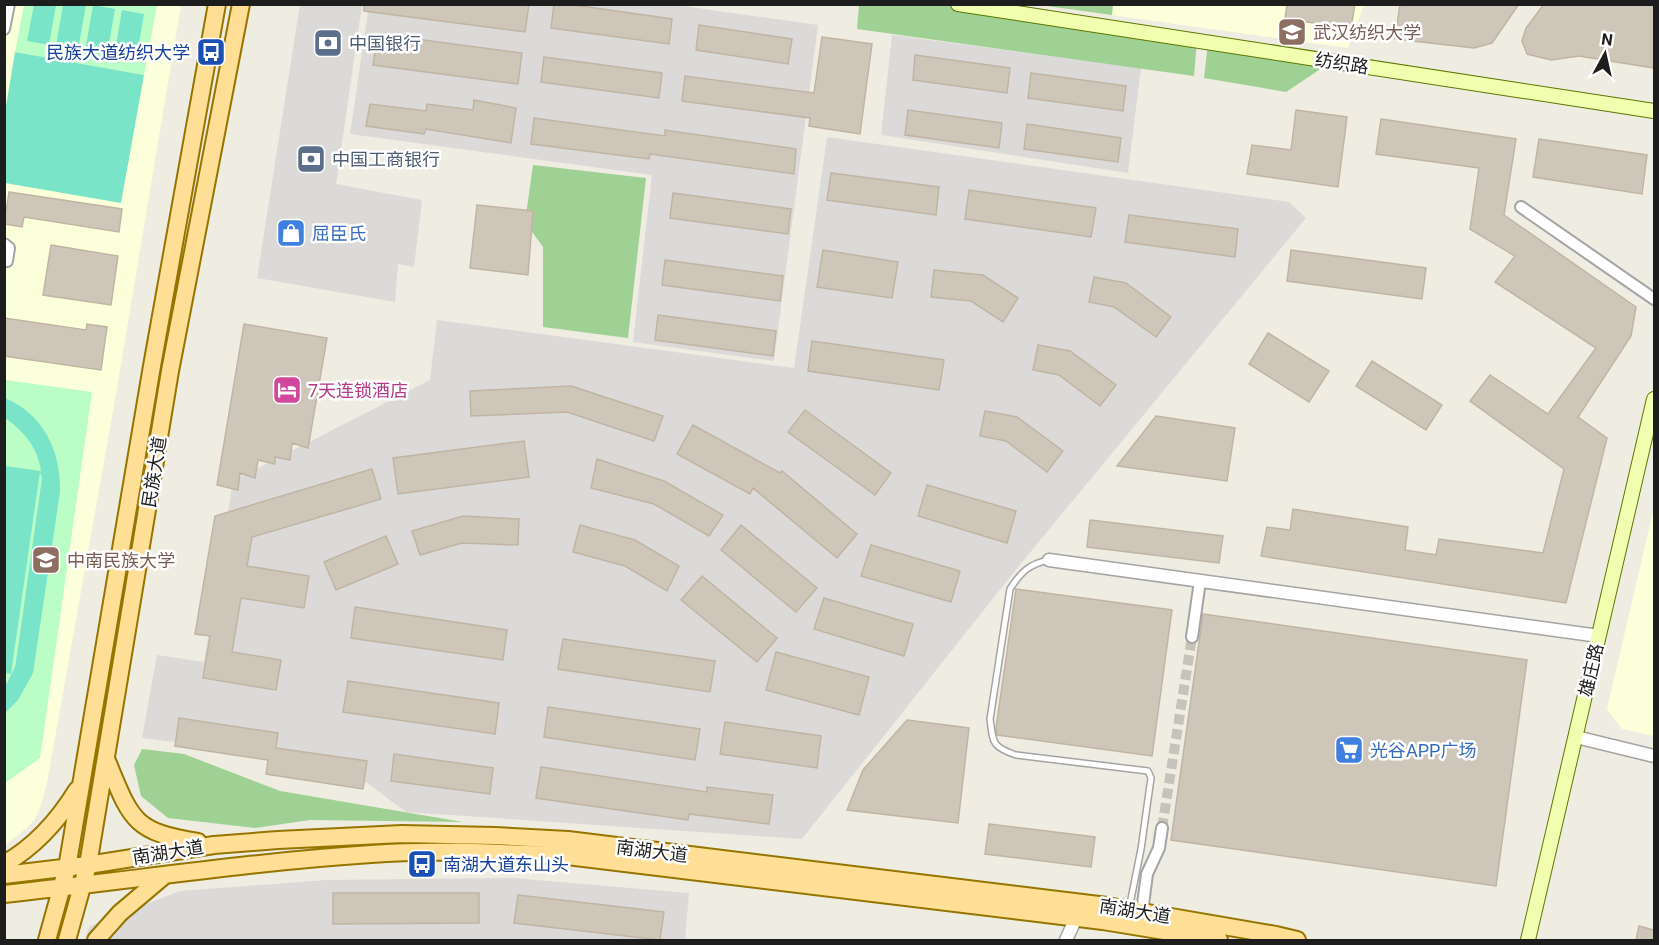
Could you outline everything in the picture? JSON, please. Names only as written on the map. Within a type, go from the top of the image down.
[{"type":"main road","name":"民族大道","points":[[47,940],[67,868],[152,366],[218,4]]},
{"type":"main road","name":"民族大道","points":[[67,940],[88,865],[170,371],[241,4]]},
{"type":"main road","name":"纺织路","points":[[958,4],[1654,111]]},
{"type":"main road","name":"雄庄路","points":[[1528,940],[1654,399]]},
{"type":"main road","points":[[106,760],[127,807],[134,818],[145,827],[162,835],[214,845]]},
{"type":"main road","points":[[4,864],[22,854],[46,832],[66,808],[82,782]]},
{"type":"main road","name":"南湖大道","points":[[4,875],[67,868],[214,845],[402,834],[495,836],[568,840],[1077,910],[1197,933],[1276,934],[1297,940]]},
{"type":"main road","name":"南湖大道","points":[[4,894],[166,874],[372,854],[453,852],[543,855],[1077,910],[1136,911],[1219,940]]},
{"type":"main road","points":[[96,940],[120,913],[166,874]]},
{"type":"street","points":[[4,29],[9,4]]},
{"type":"street","points":[[1521,207],[1654,299]]},
{"type":"street","points":[[4,244],[9,248],[6,260]]},
{"type":"street","points":[[1048,560],[1599,636]]},
{"type":"street","points":[[1192,637],[1200,580]]},
{"type":"street","points":[[1576,737],[1654,756]]},
{"type":"street","points":[[1136,911],[1147,874],[1160,848],[1162,828]]},
{"type":"street","points":[[1066,940],[1077,910]]},
{"type":"lane","points":[[1048,560],[1035,563],[1020,573],[1010,589],[990,719],[993,741],[999,750],[1016,755],[1148,771],[1151,778],[1141,849],[1136,911]]},
{"type":"shaded area","points":[[300,4],[362,5],[336,184],[422,200],[414,267],[398,264],[395,302],[257,278]]},
{"type":"shaded area","points":[[669,4],[818,25],[774,361],[633,342],[652,175],[350,134],[369,5]]},
{"type":"shaded area","name":"中南民族大学","points":[[5,5],[181,5],[116,394],[47,783],[35,819],[5,845]]},
{"type":"shaded area","name":"武汉纺织大学","points":[[1039,5],[1364,5],[1348,48]]},
{"type":"shaded area","points":[[892,35],[1141,68],[1128,173],[881,135]]},
{"type":"shaded area","points":[[827,137],[1289,202],[1306,218],[1014,572],[802,839],[406,812],[367,783],[283,771],[254,752],[142,738],[157,655],[204,662],[233,481],[430,380],[437,320],[794,368]]},
{"type":"shaded area","points":[[1654,507],[1654,736],[1622,729],[1607,709]]},
{"type":"shaded area","points":[[513,878],[689,893],[685,940],[84,940],[90,926],[180,891],[326,880]]},
{"type":"green space","points":[[1113,4],[1112,15],[1039,5]]},
{"type":"green space","points":[[24,5],[157,5],[144,75],[15,52]]},
{"type":"green space","points":[[34,5],[56,5],[49,45],[27,41]]},
{"type":"green space","points":[[63,5],[86,5],[78,50],[56,46]]},
{"type":"green space","points":[[93,5],[115,9],[107,55],[85,52]]},
{"type":"green space","points":[[859,5],[958,5],[1197,41],[1194,76],[857,29]]},
{"type":"green space","points":[[122,10],[144,14],[136,61],[114,57]]},
{"type":"green space","points":[[1208,43],[1331,62],[1286,92],[1204,78]]},
{"type":"green space","points":[[15,52],[144,75],[121,203],[5,183],[5,112]]},
{"type":"green space","points":[[533,165],[646,178],[628,338],[543,327],[543,247],[525,222]]},
{"type":"green space","points":[[5,380],[92,392],[40,758],[5,783]]},
{"type":"green space","points":[[5,398],[30,414],[48,436],[57,462],[60,492],[33,673],[18,700],[5,713],[5,687],[15,667],[42,478],[40,472],[11,674],[5,673],[5,466],[41,471],[37,455],[29,441],[5,418]]},
{"type":"green space","points":[[142,749],[184,754],[280,791],[463,822],[310,820],[255,828],[168,818],[141,796],[134,765]]},
{"type":"building","points":[[364,4],[529,4],[525,32],[364,11]]},
{"type":"building","points":[[554,4],[672,19],[669,44],[551,28]]},
{"type":"building","points":[[1287,4],[1355,4],[1351,28],[1285,19]]},
{"type":"building","points":[[1400,4],[1519,4],[1492,43],[1474,48],[1395,39]]},
{"type":"building","points":[[1544,4],[1654,4],[1654,68],[1579,56],[1551,60],[1527,54],[1522,41],[1526,28]]},
{"type":"building","points":[[699,25],[792,39],[788,64],[696,50]]},
{"type":"building","points":[[378,34],[522,53],[518,84],[373,65]]},
{"type":"building","points":[[822,37],[872,44],[860,134],[809,126],[810,118],[682,101],[685,76],[814,93]]},
{"type":"building","points":[[915,55],[1010,68],[1007,93],[913,80]]},
{"type":"building","points":[[544,57],[662,73],[659,98],[541,82]]},
{"type":"building","points":[[1031,73],[1126,86],[1123,111],[1028,98]]},
{"type":"building","points":[[474,100],[516,108],[511,143],[426,129],[424,134],[366,126],[370,104],[426,111],[427,104],[473,110]]},
{"type":"building","points":[[908,110],[1002,123],[999,148],[905,135]]},
{"type":"building","points":[[1296,110],[1347,117],[1338,187],[1247,174],[1252,145],[1291,150]]},
{"type":"building","points":[[534,118],[665,136],[665,130],[796,149],[794,174],[650,154],[649,159],[531,144]]},
{"type":"building","points":[[1381,119],[1516,139],[1504,215],[1636,307],[1631,336],[1578,417],[1607,438],[1566,603],[1261,556],[1267,527],[1290,530],[1293,509],[1408,527],[1405,550],[1436,555],[1439,539],[1543,553],[1564,469],[1470,401],[1490,375],[1548,414],[1596,348],[1495,282],[1515,256],[1470,229],[1479,168],[1376,154]]},
{"type":"building","points":[[1027,124],[1121,138],[1118,162],[1024,149]]},
{"type":"building","points":[[1539,139],[1647,155],[1642,194],[1533,177]]},
{"type":"building","points":[[831,173],[939,187],[936,215],[827,200]]},
{"type":"building","points":[[969,190],[1096,208],[1091,237],[965,219]]},
{"type":"building","points":[[9,192],[122,209],[119,232],[24,217],[22,227],[4,224]]},
{"type":"building","points":[[673,193],[791,209],[788,234],[670,218]]},
{"type":"building","points":[[477,205],[533,211],[528,275],[470,268]]},
{"type":"building","points":[[1129,215],[1238,229],[1235,257],[1125,242]]},
{"type":"building","points":[[51,245],[118,256],[111,305],[43,295]]},
{"type":"building","points":[[823,250],[898,262],[892,298],[817,287]]},
{"type":"building","points":[[1291,250],[1426,268],[1422,299],[1287,281]]},
{"type":"building","points":[[665,260],[783,276],[780,301],[662,285]]},
{"type":"building","points":[[934,270],[983,275],[1018,298],[1003,322],[971,301],[931,297]]},
{"type":"building","points":[[1094,277],[1126,283],[1171,317],[1156,337],[1114,307],[1089,302]]},
{"type":"building","points":[[658,315],[776,331],[773,356],[655,340]]},
{"type":"building","points":[[4,318],[86,330],[87,324],[107,327],[101,370],[4,356]]},
{"type":"building","points":[[244,324],[327,338],[308,448],[292,443],[290,460],[275,457],[275,464],[258,460],[255,478],[240,473],[238,490],[217,485]]},
{"type":"building","points":[[1268,333],[1329,371],[1309,402],[1249,364]]},
{"type":"building","points":[[812,341],[944,360],[939,390],[808,371]]},
{"type":"building","points":[[1038,345],[1070,351],[1116,385],[1100,406],[1059,375],[1033,370]]},
{"type":"building","points":[[1372,361],[1442,405],[1426,430],[1356,386]]},
{"type":"building","points":[[571,386],[663,416],[654,441],[567,412],[471,416],[470,391]]},
{"type":"building","points":[[805,410],[891,473],[875,495],[788,432]]},
{"type":"building","points":[[985,411],[1017,417],[1063,451],[1047,472],[1006,441],[980,436]]},
{"type":"building","points":[[1156,416],[1235,428],[1227,481],[1117,466]]},
{"type":"building","points":[[693,425],[780,473],[782,471],[857,534],[837,558],[753,488],[750,494],[677,454]]},
{"type":"building","points":[[524,441],[529,477],[398,494],[393,458]]},
{"type":"building","points":[[597,459],[664,481],[723,515],[709,536],[654,504],[591,488]]},
{"type":"building","points":[[372,469],[381,499],[252,537],[247,566],[309,576],[304,608],[241,598],[232,652],[281,660],[276,690],[203,678],[210,636],[195,634],[215,516]]},
{"type":"building","points":[[927,485],[1016,511],[1007,543],[918,516]]},
{"type":"building","points":[[463,516],[519,519],[518,545],[462,543],[420,555],[412,531]]},
{"type":"building","points":[[1090,520],[1223,536],[1219,563],[1087,547]]},
{"type":"building","points":[[580,525],[635,540],[679,566],[667,591],[625,566],[573,552]]},
{"type":"building","points":[[741,525],[817,588],[796,612],[721,550]]},
{"type":"building","points":[[386,536],[398,564],[336,590],[324,562]]},
{"type":"building","points":[[871,545],[960,571],[951,602],[861,576]]},
{"type":"building","points":[[702,576],[777,638],[757,662],[681,600]]},
{"type":"building","points":[[1016,589],[1172,610],[1152,756],[997,735],[996,728]]},
{"type":"building","points":[[824,598],[913,624],[904,656],[814,629]]},
{"type":"building","points":[[355,607],[507,630],[503,660],[351,638]]},
{"type":"building","name":"光谷APP广场","points":[[1203,614],[1527,660],[1496,886],[1171,840]]},
{"type":"building","points":[[563,639],[715,661],[710,692],[558,669]]},
{"type":"building","points":[[776,652],[869,677],[859,715],[766,690]]},
{"type":"building","points":[[348,681],[499,703],[495,734],[343,712]]},
{"type":"building","points":[[548,707],[700,729],[695,760],[544,737]]},
{"type":"building","points":[[179,718],[278,733],[276,748],[367,761],[363,789],[266,774],[268,760],[175,746]]},
{"type":"building","points":[[907,720],[969,728],[958,823],[847,810],[863,770]]},
{"type":"building","points":[[725,722],[821,736],[817,768],[720,754]]},
{"type":"building","points":[[394,754],[493,768],[490,794],[391,781]]},
{"type":"building","points":[[541,767],[707,792],[707,787],[773,795],[769,824],[689,814],[688,820],[536,798]]},
{"type":"building","points":[[989,824],[1095,837],[1091,867],[985,854]]},
{"type":"building","points":[[333,893],[479,893],[479,923],[333,924]]},
{"type":"building","points":[[518,895],[664,912],[660,940],[514,923]]},
{"type":"building","points":[[1639,926],[1654,930],[1654,940],[1636,940]]},
{"type":"tunnel","points":[[1162,828],[1192,637]]},
{"type":"place","name":"武汉纺织大学","points":[[1292,32]]},
{"type":"place","name":"中国银行","points":[[328,43]]},
{"type":"place","name":"民族大道纺织大学","points":[[211,52]]},
{"type":"place","name":"中国工商银行","points":[[311,159]]},
{"type":"place","name":"屈臣氏","points":[[291,233]]},
{"type":"place","name":"7天连锁酒店","points":[[287,390]]},
{"type":"place","name":"中南民族大学","points":[[46,560]]},
{"type":"place","name":"光谷APP广场","points":[[1349,750]]},
{"type":"place","name":"南湖大道东山头","points":[[422,864]]}]
